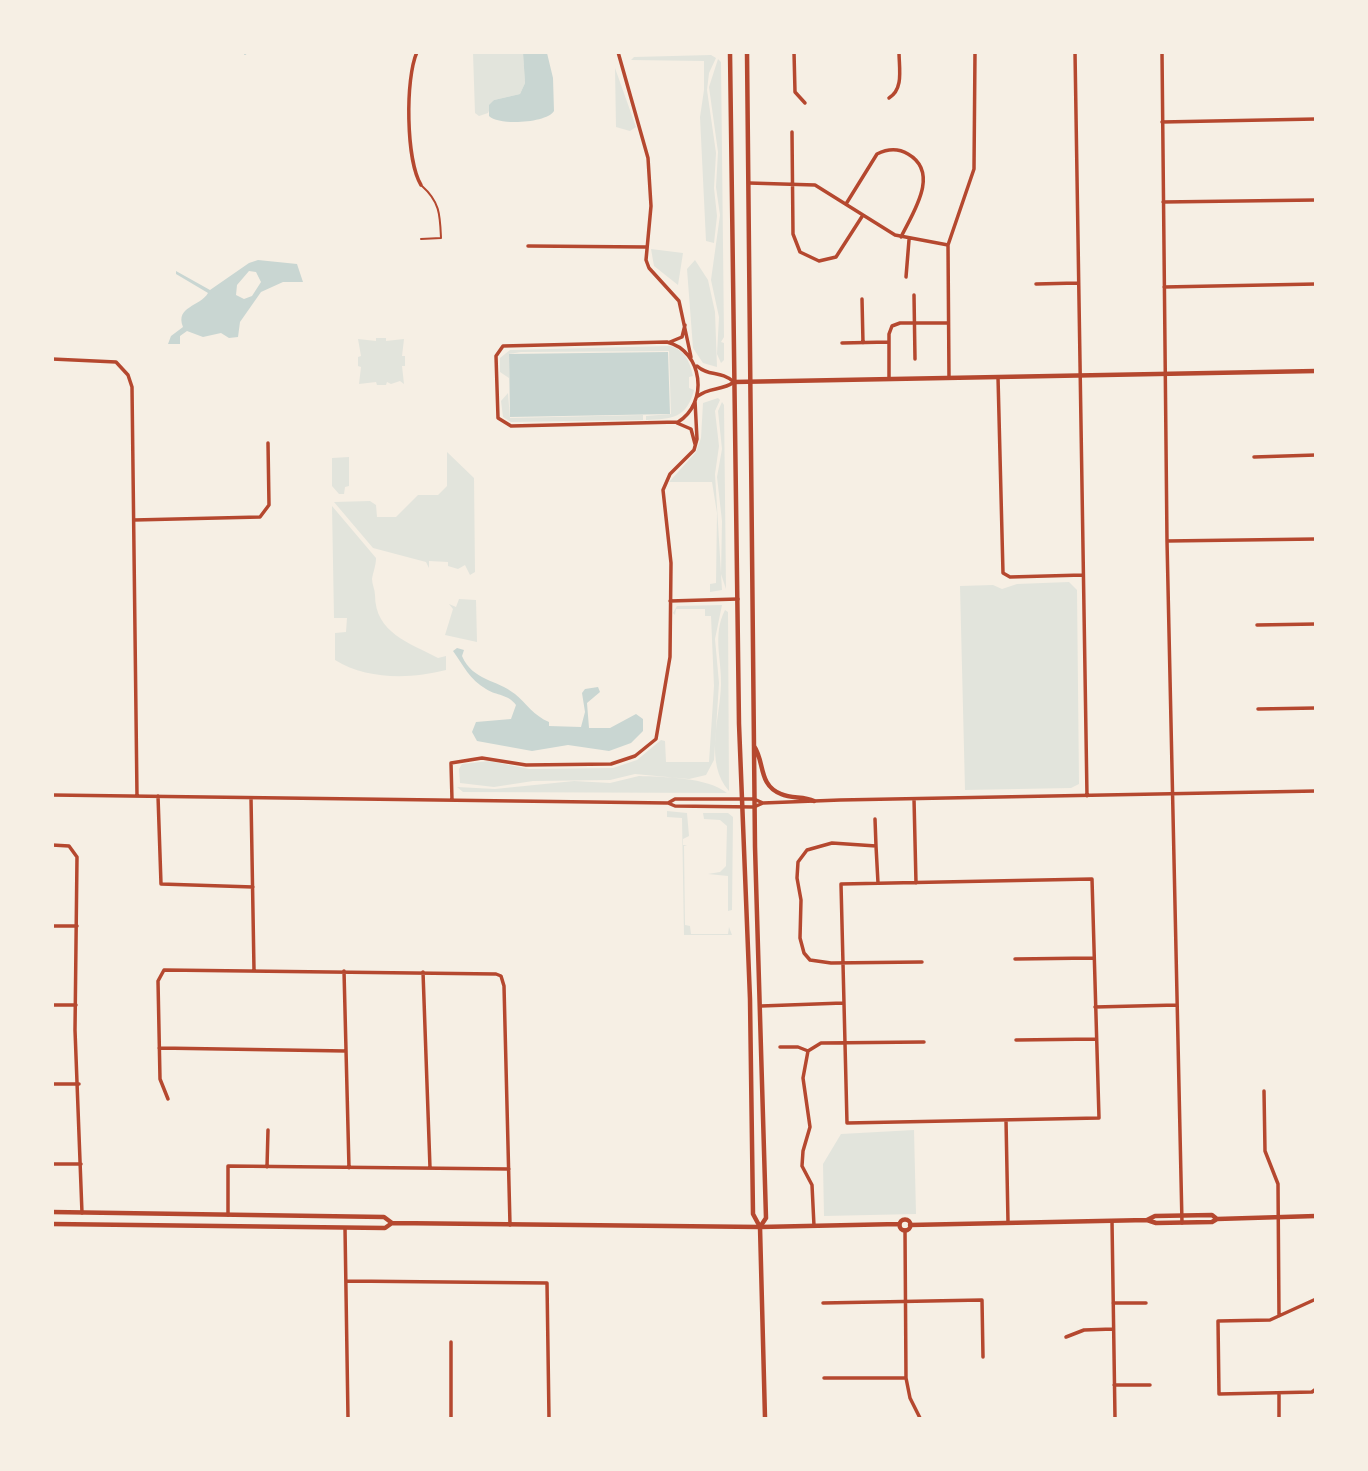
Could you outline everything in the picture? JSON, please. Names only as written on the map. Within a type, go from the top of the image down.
[{"type":"main road","points":[[730,52],[737,599],[753,1214],[760,1227],[765,1419]]},
{"type":"main road","points":[[747,52],[754,807],[766,1218],[760,1227]]},
{"type":"main road","points":[[734,382],[1315,371]]},
{"type":"main road","points":[[754,746],[760,755],[764,779],[771,788],[785,796],[805,797],[814,802]]},
{"type":"main road","points":[[52,1212],[384,1217],[392,1223],[760,1227],[899,1224],[904,1219],[910,1224],[1147,1220],[1156,1223],[1182,1223],[1212,1222],[1217,1219],[1315,1216]]},
{"type":"main road","points":[[1147,1220],[1155,1216],[1182,1215],[1212,1215],[1217,1219]]},
{"type":"main road","points":[[52,1224],[385,1228],[392,1223]]},
{"type":"main road","points":[[899,1224],[905,1230],[910,1224]]},
{"type":"street","points":[[418,52],[412,69],[412,165],[421,185]]},
{"type":"street","points":[[452,800],[451,763],[487,758],[526,765],[606,765],[625,762],[643,752],[656,739],[669,676],[670,544],[663,490],[669,477],[690,456],[695,444],[698,380],[676,296],[649,268],[646,247],[651,206],[647,150],[618,52]]},
{"type":"street","points":[[794,52],[795,89],[805,103]]},
{"type":"street","points":[[889,98],[899,88],[899,52]]},
{"type":"street","points":[[949,378],[948,245],[974,169],[975,52]]},
{"type":"street","points":[[1075,52],[1078,376],[1087,796]]},
{"type":"street","points":[[1162,52],[1167,541],[1182,1223]]},
{"type":"street","points":[[1162,122],[1315,119]]},
{"type":"street","points":[[792,132],[794,239],[800,252],[808,258],[824,261],[840,254],[863,215]]},
{"type":"street","points":[[846,204],[877,154],[892,150],[910,155],[920,167],[923,186],[901,237]]},
{"type":"street","points":[[748,183],[821,187],[901,237],[948,245]]},
{"type":"street","points":[[1163,202],[1315,200]]},
{"type":"street","points":[[906,276],[909,240]]},
{"type":"street","points":[[528,246],[646,247]]},
{"type":"street","points":[[1036,284],[1077,283]]},
{"type":"street","points":[[1164,287],[1315,284]]},
{"type":"street","points":[[914,295],[915,359]]},
{"type":"street","points":[[862,299],[863,342]]},
{"type":"street","points":[[889,379],[889,332],[894,325],[948,323]]},
{"type":"street","points":[[685,326],[681,338],[667,342],[503,346],[496,356],[497,413],[501,422],[511,426],[675,423],[691,429],[695,444]]},
{"type":"street","points":[[667,342],[678,346],[704,371],[724,373],[734,382],[724,389],[704,391],[685,417],[675,423]]},
{"type":"street","points":[[842,343],[889,342]]},
{"type":"street","points":[[52,359],[109,360],[120,364],[132,387],[137,796]]},
{"type":"street","points":[[998,377],[1004,575],[1083,575]]},
{"type":"street","points":[[134,520],[261,516],[269,503],[268,443]]},
{"type":"street","points":[[1254,457],[1315,456]]},
{"type":"street","points":[[1167,541],[1315,539]]},
{"type":"street","points":[[670,601],[737,599]]},
{"type":"street","points":[[1257,625],[1315,624]]},
{"type":"street","points":[[1258,709],[1315,708]]},
{"type":"street","points":[[52,795],[668,803],[675,806],[754,807],[763,803],[1315,791]]},
{"type":"street","points":[[158,796],[161,884],[253,887]]},
{"type":"street","points":[[251,797],[254,970]]},
{"type":"street","points":[[668,803],[675,799],[754,799],[763,803]]},
{"type":"street","points":[[914,799],[916,883]]},
{"type":"street","points":[[875,819],[878,883]]},
{"type":"street","points":[[876,846],[823,843],[807,850],[798,862],[800,930],[804,953],[810,960],[843,963],[922,961]]},
{"type":"street","points":[[52,845],[73,848],[77,857],[76,1005],[82,1213]]},
{"type":"street","points":[[1092,879],[1098,1118],[847,1123],[841,884],[916,883],[1092,879]]},
{"type":"street","points":[[52,926],[77,926]]},
{"type":"street","points":[[1015,960],[1094,958]]},
{"type":"street","points":[[168,1099],[160,1085],[159,1048],[161,972],[168,969],[490,973],[501,976],[505,986],[510,1225]]},
{"type":"street","points":[[344,971],[349,1168]]},
{"type":"street","points":[[423,972],[430,1168]]},
{"type":"street","points":[[761,1006],[844,1003]]},
{"type":"street","points":[[52,1005],[76,1005]]},
{"type":"street","points":[[1095,1007],[1177,1005]]},
{"type":"street","points":[[1016,1040],[1096,1039]]},
{"type":"street","points":[[807,1051],[821,1043],[924,1042]]},
{"type":"street","points":[[780,1047],[798,1047],[807,1051]]},
{"type":"street","points":[[159,1048],[346,1051]]},
{"type":"street","points":[[807,1051],[803,1079],[810,1127],[802,1166],[812,1185],[814,1226]]},
{"type":"street","points":[[52,1084],[79,1084]]},
{"type":"street","points":[[1264,1091],[1265,1148],[1278,1180],[1279,1315]]},
{"type":"street","points":[[1006,1120],[1009,1222]]},
{"type":"street","points":[[267,1167],[268,1130]]},
{"type":"street","points":[[52,1164],[81,1164]]},
{"type":"street","points":[[228,1215],[228,1166],[509,1169]]},
{"type":"street","points":[[1112,1221],[1115,1419]]},
{"type":"street","points":[[345,1228],[348,1419]]},
{"type":"street","points":[[905,1230],[906,1378],[910,1398],[920,1419]]},
{"type":"street","points":[[346,1281],[547,1283],[549,1419]]},
{"type":"street","points":[[1315,1299],[1270,1320],[1218,1321],[1219,1394],[1312,1392],[1315,1389]]},
{"type":"street","points":[[823,1303],[982,1300],[984,1357]]},
{"type":"street","points":[[1113,1303],[1146,1303]]},
{"type":"street","points":[[1066,1337],[1084,1330],[1113,1329]]},
{"type":"street","points":[[450,1342],[451,1419]]},
{"type":"street","points":[[824,1378],[906,1378]]},
{"type":"street","points":[[1114,1385],[1150,1384]]},
{"type":"street","points":[[1279,1392],[1279,1419]]},
{"type":"lane","points":[[421,185],[436,200],[440,209],[441,239],[421,239]]},
{"type":"shaded area","points":[[473,53],[523,53],[525,83],[520,94],[494,100],[488,113],[479,116],[475,113]]},
{"type":"shaded area","points":[[523,53],[547,53],[553,78],[554,111],[550,115],[533,120],[512,122],[494,119],[489,116],[489,105],[494,100],[520,94],[525,83]]},
{"type":"shaded area","points":[[711,55],[716,58],[709,73],[707,90],[716,153],[714,188],[717,216],[714,243],[706,241],[700,117],[704,61],[631,60],[634,57]]},
{"type":"shaded area","points":[[718,59],[721,62],[724,337],[721,342],[724,343],[724,360],[721,363],[717,354],[719,317],[711,280],[720,215],[716,187],[718,152],[709,87]]},
{"type":"shaded area","points":[[615,68],[636,127],[630,131],[616,127]]},
{"type":"shaded area","points":[[651,249],[683,253],[678,285],[654,266]]},
{"type":"shaded area","points":[[258,260],[297,264],[303,282],[283,282],[261,292],[240,322],[238,337],[229,338],[221,333],[203,337],[187,331],[180,336],[180,344],[168,344],[171,336],[183,327],[181,320],[185,311],[208,293],[176,274],[176,271],[210,290],[249,263]],"holes":[[[249,271],[256,272],[261,282],[252,296],[244,299],[236,295],[237,285]]]},
{"type":"shaded area","points":[[695,260],[708,280],[715,312],[717,367],[703,363],[693,348],[687,269]]},
{"type":"shaded area","points":[[376,338],[386,338],[386,341],[404,339],[404,384],[400,381],[391,384],[387,382],[386,385],[377,385],[376,382],[359,384],[361,367],[358,366],[358,357],[361,356],[358,339],[376,341]]},
{"type":"shaded area","points":[[670,346],[680,350],[688,361],[693,376],[689,377],[689,388],[694,390],[683,412],[663,419],[646,420],[646,416],[671,414],[669,351],[521,352],[509,354],[509,378],[500,372],[500,358],[510,350]]},
{"type":"shaded area","points":[[668,352],[670,414],[510,417],[509,354]]},
{"type":"shaded area","points":[[508,393],[510,418],[643,415],[643,420],[511,422],[503,417],[501,401]]},
{"type":"shaded area","points":[[718,398],[720,400],[715,411],[719,446],[715,474],[722,590],[710,592],[710,584],[716,583],[717,513],[712,482],[669,482],[696,452],[701,438],[703,403]]},
{"type":"shaded area","points":[[722,402],[726,589],[721,574],[722,521],[717,477],[722,449],[718,411]]},
{"type":"shaded area","points":[[447,452],[474,478],[475,572],[470,575],[465,565],[458,569],[448,566],[448,562],[429,561],[429,568],[426,562],[373,548],[334,502],[370,501],[376,505],[377,517],[396,517],[418,495],[438,495],[447,486]]},
{"type":"shaded area","points":[[349,457],[349,486],[345,487],[344,494],[339,494],[332,486],[332,458]]},
{"type":"shaded area","points":[[332,506],[376,558],[372,581],[381,619],[388,628],[406,641],[438,658],[446,656],[446,670],[389,676],[361,671],[335,660],[335,633],[346,632],[347,618],[334,618]]},
{"type":"shaded area","points":[[1069,582],[1077,590],[1079,784],[1071,788],[965,790],[960,586],[993,585],[1002,589],[1017,584]]},
{"type":"shaded area","points":[[459,599],[476,600],[477,642],[445,635],[453,609],[449,604],[456,607]]},
{"type":"shaded area","points":[[722,605],[715,639],[719,683],[714,760],[706,775],[689,779],[635,774],[610,780],[533,781],[494,787],[460,783],[459,769],[462,764],[489,761],[529,769],[613,768],[637,760],[661,740],[665,741],[666,762],[709,762],[714,686],[711,616],[705,616],[705,609],[676,609],[675,615],[673,613],[677,606]]},
{"type":"shaded area","points":[[725,610],[728,612],[729,791],[721,780],[715,754],[721,685],[718,638]]},
{"type":"shaded area","points":[[457,648],[464,650],[462,656],[472,670],[515,694],[549,722],[549,726],[581,727],[585,712],[582,693],[585,689],[598,687],[600,692],[587,703],[589,728],[610,728],[636,714],[643,719],[643,731],[631,743],[609,751],[568,745],[532,751],[477,741],[472,732],[476,722],[511,719],[516,705],[480,685],[453,651]]},
{"type":"shaded area","points":[[639,776],[697,781],[727,793],[463,792],[457,787],[495,789],[574,781],[610,783]]},
{"type":"shaded area","points":[[667,811],[687,813],[689,836],[683,839],[683,845],[687,845],[684,846],[685,925],[690,926],[691,934],[728,934],[729,927],[732,935],[684,935],[682,818],[667,817]]},
{"type":"shaded area","points":[[703,813],[728,813],[733,817],[732,910],[728,911],[728,876],[708,874],[720,872],[726,866],[727,826],[720,820],[704,819]]},
{"type":"shaded area","points":[[914,1130],[916,1214],[824,1216],[823,1164],[841,1134]]}]
